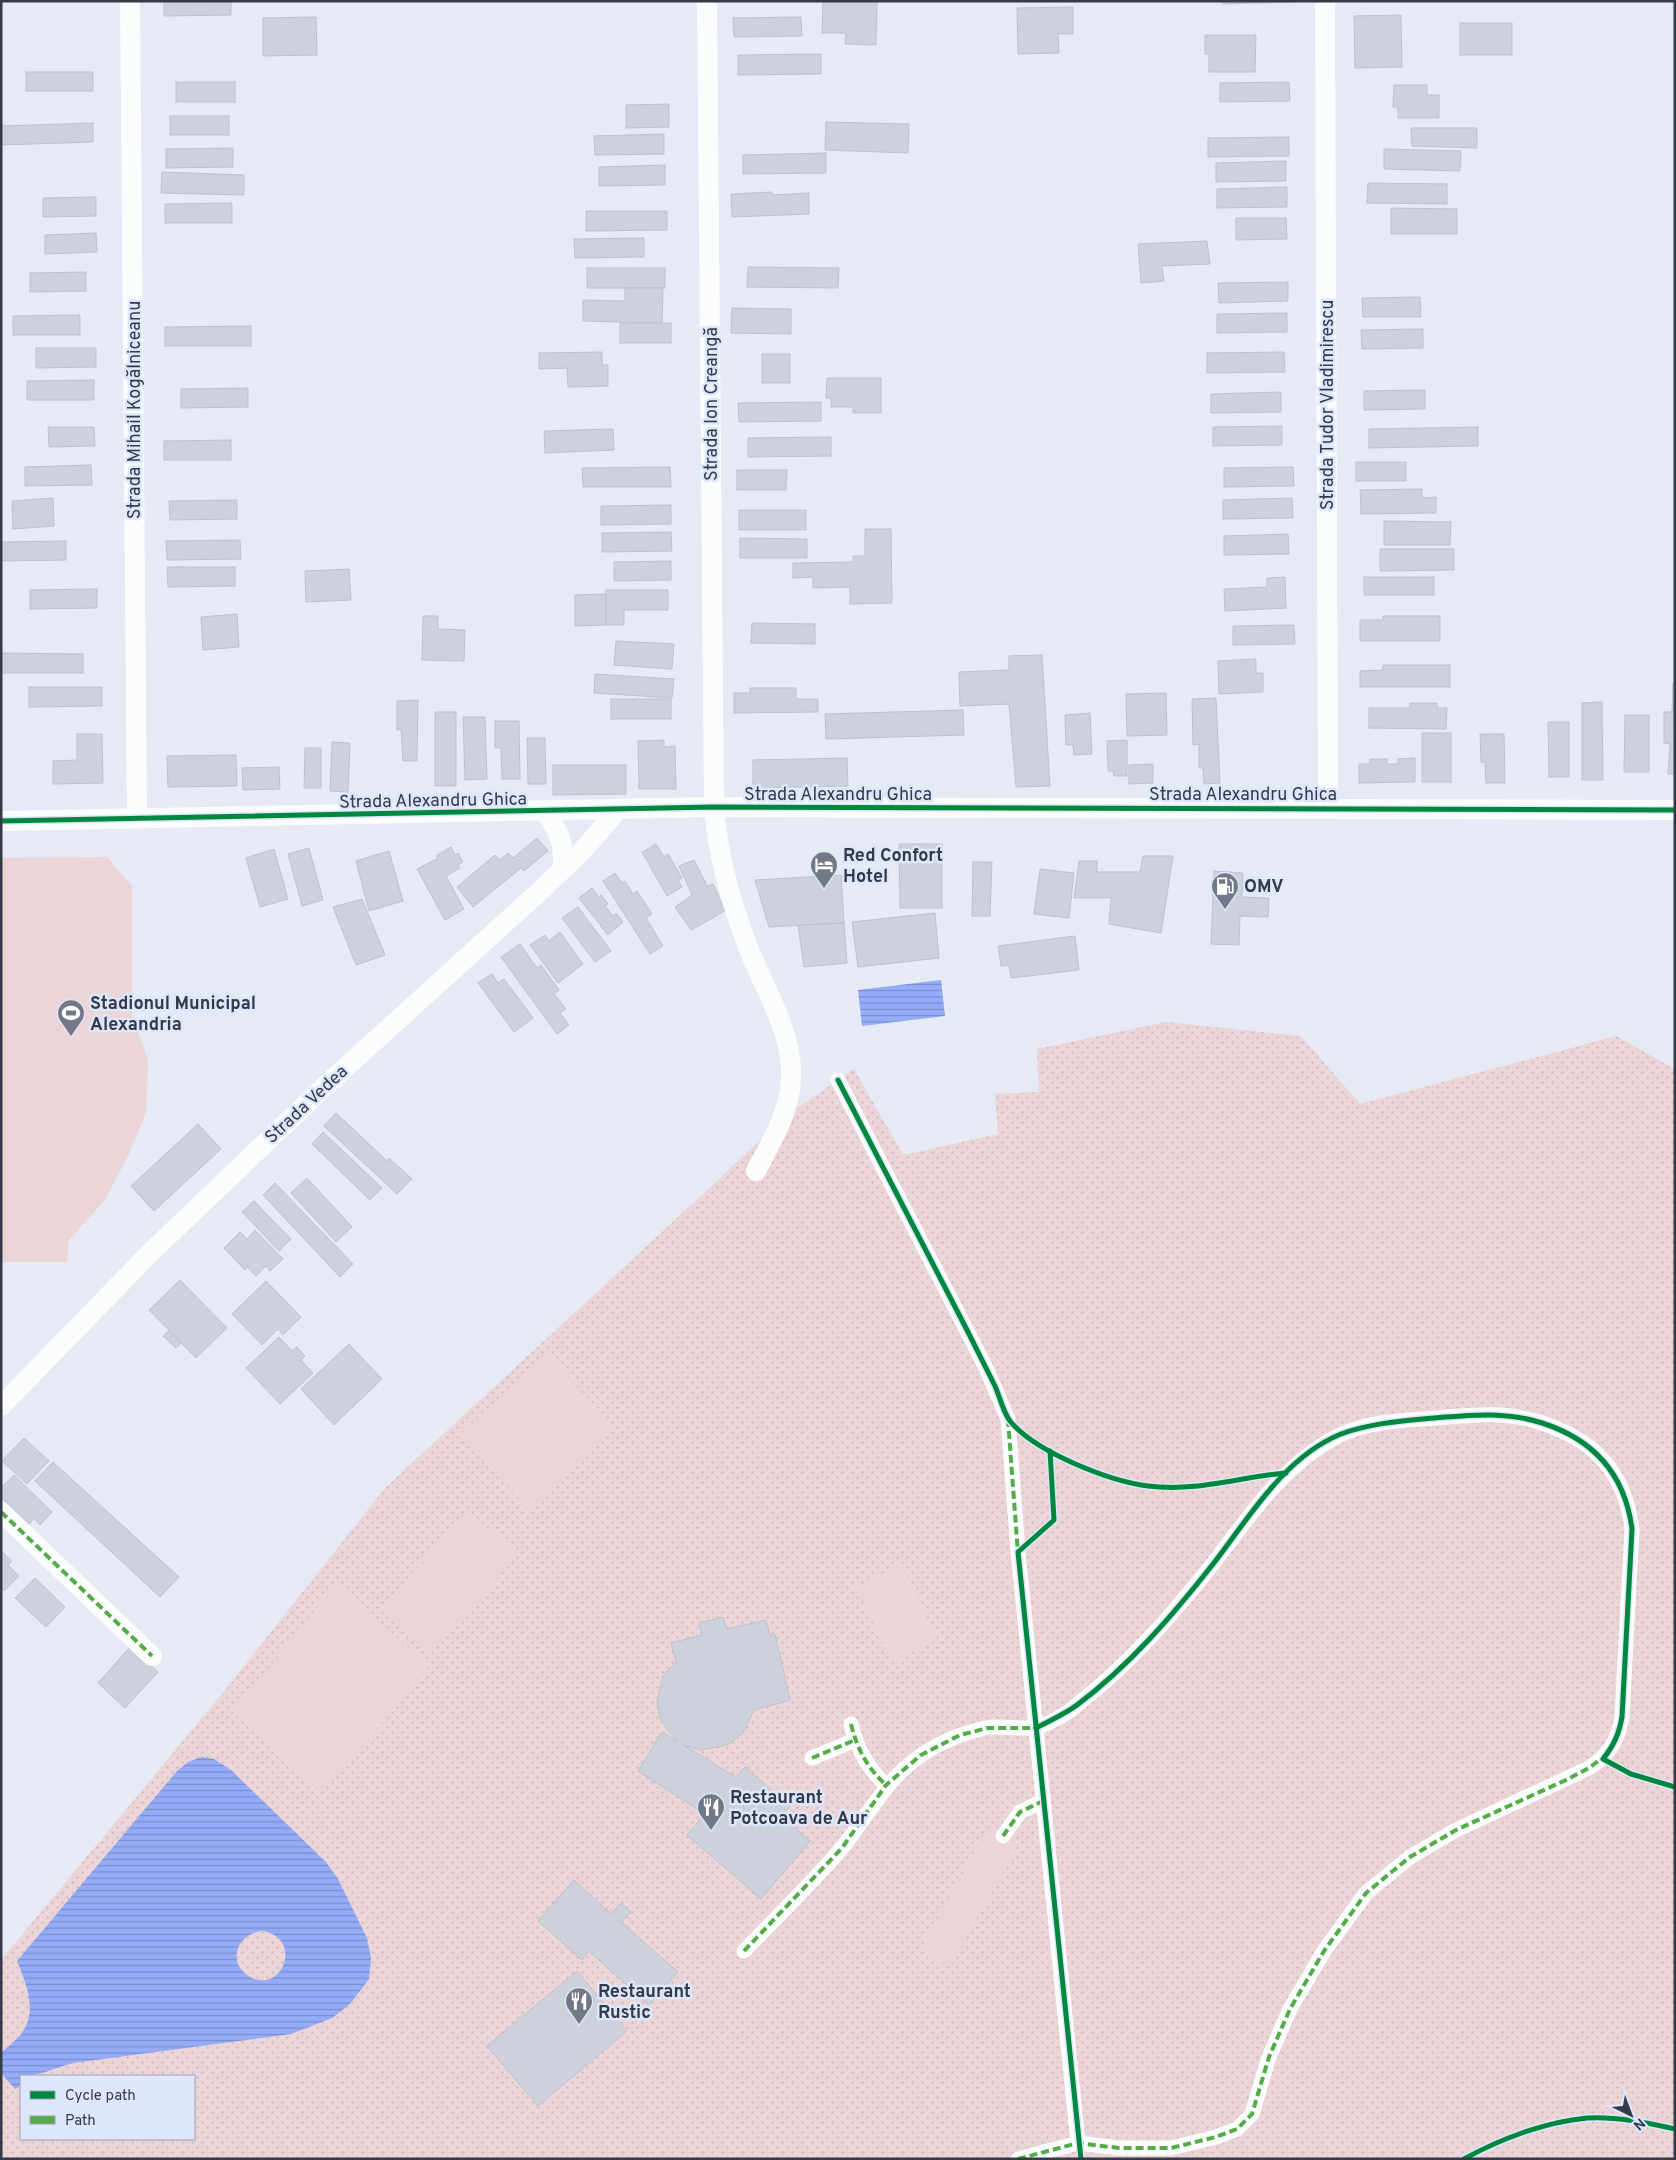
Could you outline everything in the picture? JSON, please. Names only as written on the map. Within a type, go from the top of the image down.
[{"type":"street","name":"Strada Mihail Kogălniceanu","points":[[130,1],[137,819]]},
{"type":"street","name":"Strada Ion Creangă","points":[[707,1],[714,807],[718,848],[729,894],[748,948],[771,999],[791,1058],[790,1093],[784,1117],[756,1171]]},
{"type":"street","name":"Strada Tudor Vladimirescu","points":[[1325,1],[1328,808]]},
{"type":"street","name":"Strada Alexandru Ghica","points":[[1,821],[545,812],[714,807],[1675,810]]},
{"type":"street","name":"Strada Vedea","points":[[1,1406],[151,1252],[324,1086],[563,868],[618,810]]},
{"type":"street","points":[[545,812],[557,829],[564,846],[563,868]]},
{"type":"street","points":[[838,1080],[986,1368],[1008,1419],[1018,1552],[1078,2143]]},
{"type":"street","points":[[744,1951],[842,1848],[886,1785],[920,1755],[960,1735],[988,1728],[1036,1728],[1076,1706],[1127,1662],[1161,1626],[1212,1564],[1256,1506],[1286,1473],[1314,1450],[1340,1435],[1382,1422],[1492,1413],[1521,1416],[1559,1428],[1585,1444],[1610,1470],[1620,1484],[1629,1506],[1632,1529],[1622,1717],[1619,1732],[1612,1748],[1603,1758],[1566,1780],[1456,1830],[1410,1857],[1366,1893],[1324,1951],[1290,2009],[1268,2057],[1252,2114],[1237,2129],[1216,2137],[1171,2148],[1119,2148],[1078,2143],[1018,2159]]},
{"type":"street","points":[[1,1512],[152,1656]]},
{"type":"street","points":[[850,1724],[855,1740],[872,1773],[886,1785]]},
{"type":"street","points":[[812,1758],[855,1740]]},
{"type":"street","points":[[1003,1836],[1020,1812],[1043,1802]]},
{"type":"shaded area","name":"Stadionul Municipal Alexandria","points":[[107,857],[132,886],[132,1015],[148,1060],[146,1113],[128,1156],[105,1200],[69,1240],[67,1262],[1,1262],[1,858]]},
{"type":"shaded area","points":[[1166,1022],[1301,1036],[1360,1104],[1616,1036],[1675,1069],[1675,2159],[1,2159],[1,1960],[226,1689],[385,1488],[784,1117],[854,1069],[903,1155],[998,1134],[995,1094],[1039,1092],[1037,1049]]},
{"type":"shaded area","points":[[546,1354],[616,1428],[529,1510],[459,1435]]},
{"type":"shaded area","points":[[469,1511],[518,1555],[429,1654],[380,1609]]},
{"type":"shaded area","points":[[902,1565],[938,1640],[892,1662],[856,1587]]},
{"type":"shaded area","points":[[338,1585],[429,1666],[392,1707],[395,1709],[321,1791],[230,1710],[304,1628],[301,1626]]},
{"type":"shaded area","points":[[988,1828],[1018,1845],[950,1967],[920,1950]]},
{"type":"water","points":[[941,980],[945,1016],[862,1026],[858,990]]},
{"type":"water","points":[[202,1757],[214,1759],[231,1770],[326,1862],[338,1879],[367,1938],[371,1958],[369,1979],[350,2004],[332,2018],[291,2034],[73,2063],[32,2075],[20,2075],[20,2086],[15,2089],[1,2073],[1,2053],[22,2033],[29,2015],[30,2006],[27,1988],[17,1961],[177,1771],[188,1762]],"holes":[[[262,1931],[275,1935],[282,1943],[285,1952],[284,1962],[280,1971],[273,1977],[263,1980],[252,1978],[238,1964],[237,1952],[239,1947],[246,1938],[256,1932]]]},
{"type":"building","points":[[164,1],[231,1],[231,15],[164,16]]},
{"type":"building","points":[[823,1],[877,2],[876,45],[845,44],[846,33],[822,33]]},
{"type":"building","points":[[1222,1],[1292,1],[1292,2],[1223,4]]},
{"type":"building","points":[[1073,7],[1073,34],[1058,34],[1059,53],[1018,54],[1017,8]]},
{"type":"building","points":[[1401,15],[1402,67],[1355,68],[1354,16]]},
{"type":"building","points":[[316,17],[317,55],[263,56],[263,18]]},
{"type":"building","points":[[801,17],[802,36],[734,37],[733,18]]},
{"type":"building","points":[[1460,23],[1512,23],[1512,55],[1460,55]]},
{"type":"building","points":[[1205,35],[1256,35],[1255,72],[1209,72],[1209,54],[1205,54]]},
{"type":"building","points":[[821,54],[821,74],[738,75],[738,55]]},
{"type":"building","points":[[26,72],[93,72],[93,91],[26,91]]},
{"type":"building","points":[[176,82],[235,82],[235,102],[176,102]]},
{"type":"building","points":[[1289,82],[1290,101],[1220,102],[1220,83]]},
{"type":"building","points":[[1394,85],[1427,85],[1427,95],[1439,95],[1439,118],[1398,118],[1398,107],[1393,107]]},
{"type":"building","points":[[669,104],[669,127],[626,128],[626,105]]},
{"type":"building","points":[[170,116],[229,116],[229,135],[170,135]]},
{"type":"building","points":[[826,122],[909,124],[908,153],[825,150]]},
{"type":"building","points":[[93,123],[93,142],[1,145],[1,126]]},
{"type":"building","points":[[1411,128],[1477,128],[1477,148],[1412,146]]},
{"type":"building","points":[[664,134],[664,154],[595,155],[594,136]]},
{"type":"building","points":[[1289,137],[1289,156],[1208,157],[1208,138]]},
{"type":"building","points":[[233,148],[233,167],[166,168],[166,149]]},
{"type":"building","points":[[1384,149],[1461,151],[1460,171],[1384,169]]},
{"type":"building","points":[[826,153],[826,173],[743,174],[743,155]]},
{"type":"building","points":[[1286,161],[1286,181],[1216,182],[1216,163]]},
{"type":"building","points":[[665,165],[665,185],[599,186],[599,167]]},
{"type":"building","points":[[162,172],[244,175],[244,195],[161,193]]},
{"type":"building","points":[[1368,183],[1447,184],[1447,204],[1367,203]]},
{"type":"building","points":[[1287,187],[1287,207],[1217,208],[1217,189]]},
{"type":"building","points":[[772,192],[772,195],[809,193],[809,214],[732,217],[731,194]]},
{"type":"building","points":[[96,197],[96,216],[43,217],[43,198]]},
{"type":"building","points":[[232,203],[232,223],[165,223],[165,204]]},
{"type":"building","points":[[1391,208],[1457,209],[1457,234],[1391,234]]},
{"type":"building","points":[[586,211],[667,211],[667,230],[586,231]]},
{"type":"building","points":[[1236,218],[1286,218],[1287,239],[1236,240]]},
{"type":"building","points":[[96,233],[97,252],[45,254],[45,235]]},
{"type":"building","points":[[644,238],[644,257],[575,258],[574,239]]},
{"type":"building","points":[[1207,241],[1210,264],[1162,266],[1164,281],[1141,283],[1138,244]]},
{"type":"building","points":[[748,267],[839,268],[838,288],[747,287]]},
{"type":"building","points":[[587,268],[665,268],[665,288],[587,288]]},
{"type":"building","points":[[86,272],[86,291],[30,292],[30,273]]},
{"type":"building","points":[[1288,282],[1288,301],[1219,303],[1218,283]]},
{"type":"building","points":[[625,288],[663,288],[662,323],[583,321],[583,300],[625,301]]},
{"type":"building","points":[[1420,297],[1421,317],[1363,317],[1362,298]]},
{"type":"building","points":[[732,308],[791,309],[791,334],[731,333]]},
{"type":"building","points":[[1287,313],[1287,332],[1217,333],[1217,314]]},
{"type":"building","points":[[80,315],[80,335],[13,335],[13,316]]},
{"type":"building","points":[[620,323],[671,323],[671,343],[620,343]]},
{"type":"building","points":[[251,326],[251,346],[165,346],[165,327]]},
{"type":"building","points":[[1423,329],[1423,348],[1362,349],[1361,330]]},
{"type":"building","points":[[36,348],[96,348],[96,367],[36,368]]},
{"type":"building","points":[[602,352],[602,365],[608,365],[608,386],[568,387],[567,368],[539,369],[539,353]]},
{"type":"building","points":[[1284,352],[1285,372],[1207,373],[1207,353]]},
{"type":"building","points":[[762,354],[790,354],[790,383],[762,383]]},
{"type":"building","points":[[827,378],[881,378],[881,413],[853,413],[853,407],[831,407],[831,398],[826,398]]},
{"type":"building","points":[[94,380],[94,400],[27,400],[27,381]]},
{"type":"building","points":[[248,388],[248,407],[181,408],[181,389]]},
{"type":"building","points":[[1425,390],[1425,409],[1364,410],[1364,391]]},
{"type":"building","points":[[1281,392],[1281,412],[1211,413],[1211,394]]},
{"type":"building","points":[[821,402],[821,421],[739,422],[738,403]]},
{"type":"building","points":[[1282,426],[1282,445],[1213,446],[1213,427]]},
{"type":"building","points":[[48,427],[94,427],[95,446],[49,447]]},
{"type":"building","points":[[1478,427],[1478,446],[1369,448],[1369,429]]},
{"type":"building","points":[[613,429],[614,450],[545,453],[544,431]]},
{"type":"building","points":[[831,437],[831,456],[748,457],[748,438]]},
{"type":"building","points":[[231,440],[231,460],[164,460],[164,441]]},
{"type":"building","points":[[1356,462],[1406,462],[1406,481],[1356,481]]},
{"type":"building","points":[[91,465],[92,485],[25,486],[25,467]]},
{"type":"building","points":[[670,467],[671,487],[583,487],[582,468]]},
{"type":"building","points":[[1293,467],[1294,486],[1224,487],[1224,468]]},
{"type":"building","points":[[737,470],[787,470],[786,490],[737,490]]},
{"type":"building","points":[[1422,489],[1422,498],[1436,497],[1436,513],[1361,514],[1360,490]]},
{"type":"building","points":[[53,498],[54,526],[13,529],[12,501]]},
{"type":"building","points":[[1292,498],[1293,518],[1223,519],[1223,500]]},
{"type":"building","points":[[237,500],[237,519],[170,520],[169,501]]},
{"type":"building","points":[[671,505],[671,524],[601,525],[601,506]]},
{"type":"building","points":[[739,510],[806,510],[806,530],[739,530]]},
{"type":"building","points":[[1384,521],[1451,522],[1450,545],[1384,545]]},
{"type":"building","points":[[865,529],[891,529],[892,603],[850,604],[850,587],[813,588],[813,577],[793,578],[793,563],[853,562],[853,556],[865,556]]},
{"type":"building","points":[[671,532],[672,551],[602,552],[602,533]]},
{"type":"building","points":[[1288,534],[1289,554],[1224,555],[1224,536]]},
{"type":"building","points":[[740,538],[807,539],[807,558],[740,558]]},
{"type":"building","points":[[240,540],[241,559],[167,560],[166,541]]},
{"type":"building","points":[[66,541],[66,560],[1,561],[1,542]]},
{"type":"building","points":[[1380,549],[1454,549],[1454,570],[1380,571]]},
{"type":"building","points":[[671,561],[671,580],[614,581],[614,562]]},
{"type":"building","points":[[167,567],[235,567],[235,586],[168,587]]},
{"type":"building","points":[[349,569],[351,600],[306,602],[305,571]]},
{"type":"building","points":[[1285,577],[1286,608],[1225,611],[1224,589],[1267,587],[1267,578]]},
{"type":"building","points":[[1364,577],[1434,577],[1434,595],[1364,595]]},
{"type":"building","points":[[97,589],[97,608],[30,609],[30,590]]},
{"type":"building","points":[[606,590],[668,590],[668,610],[624,610],[624,625],[606,625]]},
{"type":"building","points":[[606,594],[606,625],[575,626],[575,595]]},
{"type":"building","points":[[237,614],[239,647],[203,650],[201,617]]},
{"type":"building","points":[[423,616],[438,616],[438,629],[465,630],[464,661],[422,660]]},
{"type":"building","points":[[1383,616],[1440,616],[1440,641],[1360,641],[1360,620],[1383,620]]},
{"type":"building","points":[[752,623],[815,624],[815,644],[751,643]]},
{"type":"building","points":[[1294,625],[1295,644],[1233,645],[1233,626]]},
{"type":"building","points":[[616,641],[674,644],[672,669],[614,665]]},
{"type":"building","points":[[1,653],[83,654],[83,673],[1,673]]},
{"type":"building","points":[[1042,655],[1050,786],[1016,787],[1009,704],[960,706],[959,672],[1009,670],[1009,656]]},
{"type":"building","points":[[1256,659],[1256,673],[1263,673],[1263,692],[1219,694],[1218,661]]},
{"type":"building","points":[[1383,665],[1450,665],[1450,687],[1360,687],[1360,671],[1383,670]]},
{"type":"building","points":[[595,674],[674,679],[672,698],[594,693]]},
{"type":"building","points":[[1673,683],[1675,774],[1668,774],[1670,744],[1664,743],[1664,712],[1672,712]]},
{"type":"building","points":[[29,687],[102,687],[102,706],[29,707]]},
{"type":"building","points":[[750,688],[796,688],[796,699],[818,699],[818,712],[734,713],[734,693],[750,693]]},
{"type":"building","points":[[1166,693],[1167,735],[1127,736],[1126,694]]},
{"type":"building","points":[[1216,698],[1220,783],[1204,784],[1203,768],[1199,768],[1199,744],[1193,745],[1192,699]]},
{"type":"building","points":[[611,699],[671,699],[671,719],[611,719]]},
{"type":"building","points":[[418,700],[417,761],[403,761],[401,729],[397,730],[397,701]]},
{"type":"building","points":[[1602,702],[1603,780],[1582,780],[1582,703]]},
{"type":"building","points":[[1410,703],[1437,703],[1437,708],[1447,708],[1446,729],[1369,728],[1369,708],[1410,708]]},
{"type":"building","points":[[963,710],[964,735],[826,739],[825,714]]},
{"type":"building","points":[[435,712],[456,712],[456,786],[435,786]]},
{"type":"building","points":[[1090,713],[1092,754],[1074,755],[1073,745],[1066,745],[1065,715]]},
{"type":"building","points":[[1625,715],[1649,715],[1649,772],[1624,772]]},
{"type":"building","points":[[463,717],[485,717],[487,779],[465,780]]},
{"type":"building","points":[[495,721],[519,721],[520,779],[502,779],[501,748],[495,748]]},
{"type":"building","points":[[1548,722],[1569,722],[1569,777],[1549,777]]},
{"type":"building","points":[[1422,733],[1451,733],[1451,782],[1422,782]]},
{"type":"building","points":[[77,734],[102,734],[103,783],[53,784],[53,761],[77,760]]},
{"type":"building","points":[[1480,734],[1504,734],[1505,783],[1486,783],[1485,762],[1481,762]]},
{"type":"building","points":[[527,738],[545,738],[546,784],[528,784]]},
{"type":"building","points":[[664,740],[664,747],[675,746],[676,789],[639,789],[638,741]]},
{"type":"building","points":[[1127,740],[1127,776],[1114,776],[1113,771],[1108,771],[1107,741]]},
{"type":"building","points":[[332,742],[350,743],[348,792],[330,791]]},
{"type":"building","points":[[305,748],[321,748],[321,788],[304,788]]},
{"type":"building","points":[[236,755],[237,786],[168,787],[167,756]]},
{"type":"building","points":[[847,758],[848,786],[753,788],[753,760]]},
{"type":"building","points":[[1415,758],[1415,782],[1359,783],[1359,764],[1370,764],[1370,759],[1387,759],[1387,764],[1398,764],[1398,759]]},
{"type":"building","points":[[1153,764],[1153,783],[1129,784],[1129,765]]},
{"type":"building","points":[[553,765],[626,765],[626,794],[553,795]]},
{"type":"building","points":[[279,767],[280,789],[243,790],[242,768]]},
{"type":"building","points":[[537,838],[548,851],[524,871],[521,868],[473,907],[457,887],[495,855],[500,860],[508,853],[513,858]]},
{"type":"building","points":[[656,844],[664,857],[668,854],[682,878],[678,880],[682,887],[667,896],[642,852]]},
{"type":"building","points":[[899,844],[942,844],[942,908],[900,908]]},
{"type":"building","points":[[451,847],[455,855],[458,853],[463,862],[458,865],[460,868],[446,876],[464,909],[445,920],[417,869],[438,858],[436,856]]},
{"type":"building","points":[[309,848],[323,900],[302,906],[288,854]]},
{"type":"building","points":[[274,849],[288,899],[260,907],[246,858]]},
{"type":"building","points":[[389,851],[403,901],[369,911],[356,861]]},
{"type":"building","points":[[1143,856],[1173,856],[1161,933],[1109,924],[1111,898],[1074,898],[1079,861],[1097,861],[1097,872],[1140,872]]},
{"type":"building","points":[[694,860],[707,886],[713,884],[725,911],[691,930],[675,907],[692,895],[679,866]]},
{"type":"building","points":[[973,862],[992,862],[990,916],[972,916]]},
{"type":"building","points":[[1040,869],[1074,873],[1069,918],[1034,914]]},
{"type":"building","points":[[1214,871],[1243,873],[1242,897],[1269,898],[1268,917],[1240,916],[1239,945],[1211,944]]},
{"type":"building","points":[[615,873],[622,883],[625,881],[633,894],[637,891],[652,914],[646,918],[663,946],[650,954],[603,881]]},
{"type":"building","points":[[841,875],[844,923],[769,927],[755,880]]},
{"type":"building","points":[[592,888],[608,904],[605,906],[613,916],[616,913],[623,922],[608,935],[579,898]]},
{"type":"building","points":[[362,899],[385,955],[356,965],[333,907]]},
{"type":"building","points":[[578,907],[611,951],[595,962],[562,918]]},
{"type":"building","points":[[935,913],[939,958],[858,967],[852,922]]},
{"type":"building","points":[[844,923],[847,963],[804,967],[798,925]]},
{"type":"building","points":[[560,932],[583,964],[558,983],[530,945],[545,935],[549,941]]},
{"type":"building","points":[[1075,936],[1079,970],[1011,978],[1009,965],[1001,966],[998,946]]},
{"type":"building","points":[[520,944],[537,968],[541,965],[559,990],[554,994],[566,1009],[560,1013],[569,1025],[557,1034],[501,957]]},
{"type":"building","points":[[492,974],[498,983],[504,979],[533,1018],[514,1032],[478,983]]},
{"type":"building","points":[[336,1113],[387,1161],[389,1158],[412,1179],[397,1194],[324,1126]]},
{"type":"building","points":[[198,1124],[221,1149],[154,1211],[131,1186]]},
{"type":"building","points":[[323,1132],[382,1188],[370,1200],[312,1144]]},
{"type":"building","points":[[307,1178],[352,1227],[336,1242],[291,1193]]},
{"type":"building","points":[[275,1183],[353,1264],[340,1277],[263,1195]]},
{"type":"building","points":[[254,1201],[291,1239],[279,1251],[242,1212]]},
{"type":"building","points":[[255,1230],[283,1259],[270,1271],[266,1266],[256,1276],[247,1267],[245,1270],[224,1248],[240,1232],[247,1239]]},
{"type":"building","points":[[180,1280],[227,1328],[196,1358],[149,1310]]},
{"type":"building","points":[[266,1281],[301,1317],[283,1335],[278,1329],[262,1345],[232,1314]]},
{"type":"building","points":[[169,1330],[181,1343],[176,1348],[163,1336]]},
{"type":"building","points":[[279,1337],[292,1351],[297,1347],[305,1356],[301,1360],[313,1373],[280,1404],[246,1368]]},
{"type":"building","points":[[349,1344],[382,1379],[334,1425],[301,1389]]},
{"type":"building","points":[[24,1438],[49,1461],[27,1484],[2,1461]]},
{"type":"building","points":[[53,1462],[179,1577],[160,1597],[35,1481]]},
{"type":"building","points":[[14,1475],[52,1512],[40,1525],[34,1519],[29,1524],[1,1497],[1,1488]]},
{"type":"building","points":[[1,1551],[12,1561],[8,1565],[19,1576],[4,1591],[1,1588]]},
{"type":"building","points":[[35,1578],[65,1607],[46,1627],[15,1598]]},
{"type":"building","points":[[723,1617],[727,1629],[766,1620],[770,1636],[775,1634],[790,1700],[754,1710],[743,1733],[727,1745],[701,1750],[683,1745],[736,1777],[745,1767],[790,1806],[781,1816],[810,1841],[761,1899],[687,1835],[705,1814],[638,1771],[662,1732],[677,1741],[661,1721],[657,1701],[663,1676],[676,1662],[671,1643],[702,1635],[699,1623]]},
{"type":"building","points":[[130,1647],[158,1672],[125,1708],[98,1683]]},
{"type":"building","points":[[574,1880],[611,1914],[621,1903],[631,1912],[621,1922],[678,1972],[649,2005],[589,1951],[582,1960],[538,1921]]},
{"type":"building","points":[[577,1971],[627,2031],[538,2106],[487,2046]]},
{"type":"marked path","points":[[1008,1419],[1018,1554]]},
{"type":"marked path","points":[[1,1512],[152,1656]]},
{"type":"marked path","points":[[851,1724],[856,1742],[864,1758],[886,1785]]},
{"type":"marked path","points":[[744,1951],[842,1848],[886,1785],[921,1755],[960,1735],[988,1728],[1036,1728],[1040,1725]]},
{"type":"marked path","points":[[812,1758],[855,1740]]},
{"type":"marked path","points":[[1018,2159],[1078,2143],[1119,2148],[1171,2148],[1216,2137],[1237,2129],[1252,2114],[1269,2057],[1290,2009],[1324,1951],[1366,1893],[1410,1857],[1456,1830],[1566,1780],[1589,1768],[1605,1756]]},
{"type":"marked path","points":[[1003,1836],[1020,1812],[1043,1801]]},
{"type":"cycle path","points":[[1,821],[714,807],[1675,810]]},
{"type":"cycle path","points":[[838,1080],[968,1332],[995,1386],[1005,1413],[1010,1421],[1022,1432],[1037,1444],[1074,1463],[1114,1478],[1148,1486],[1201,1486],[1286,1473]]},
{"type":"cycle path","points":[[1036,1728],[1077,1705],[1115,1674],[1150,1639],[1198,1583],[1269,1490],[1285,1473],[1321,1444],[1352,1430],[1387,1423],[1461,1416],[1501,1415],[1542,1423],[1561,1430],[1577,1439],[1604,1462],[1622,1492],[1632,1529],[1622,1717],[1616,1739],[1603,1759],[1631,1774],[1675,1787]]},
{"type":"cycle path","points":[[1050,1451],[1054,1520],[1018,1552],[1081,2159]]},
{"type":"cycle path","points":[[1464,2159],[1523,2132],[1571,2120],[1609,2118],[1643,2122],[1675,2129]]},
{"type":"place","name":"Red Confort Hotel","points":[[824,889]]},
{"type":"place","name":"OMV","points":[[1225,910]]},
{"type":"place","name":"Stadionul Municipal Alexandria","points":[[71,1037]]},
{"type":"place","name":"Restaurant Potcoava de Aur","points":[[711,1831]]},
{"type":"place","name":"Restaurant Rustic","points":[[579,2025]]}]
